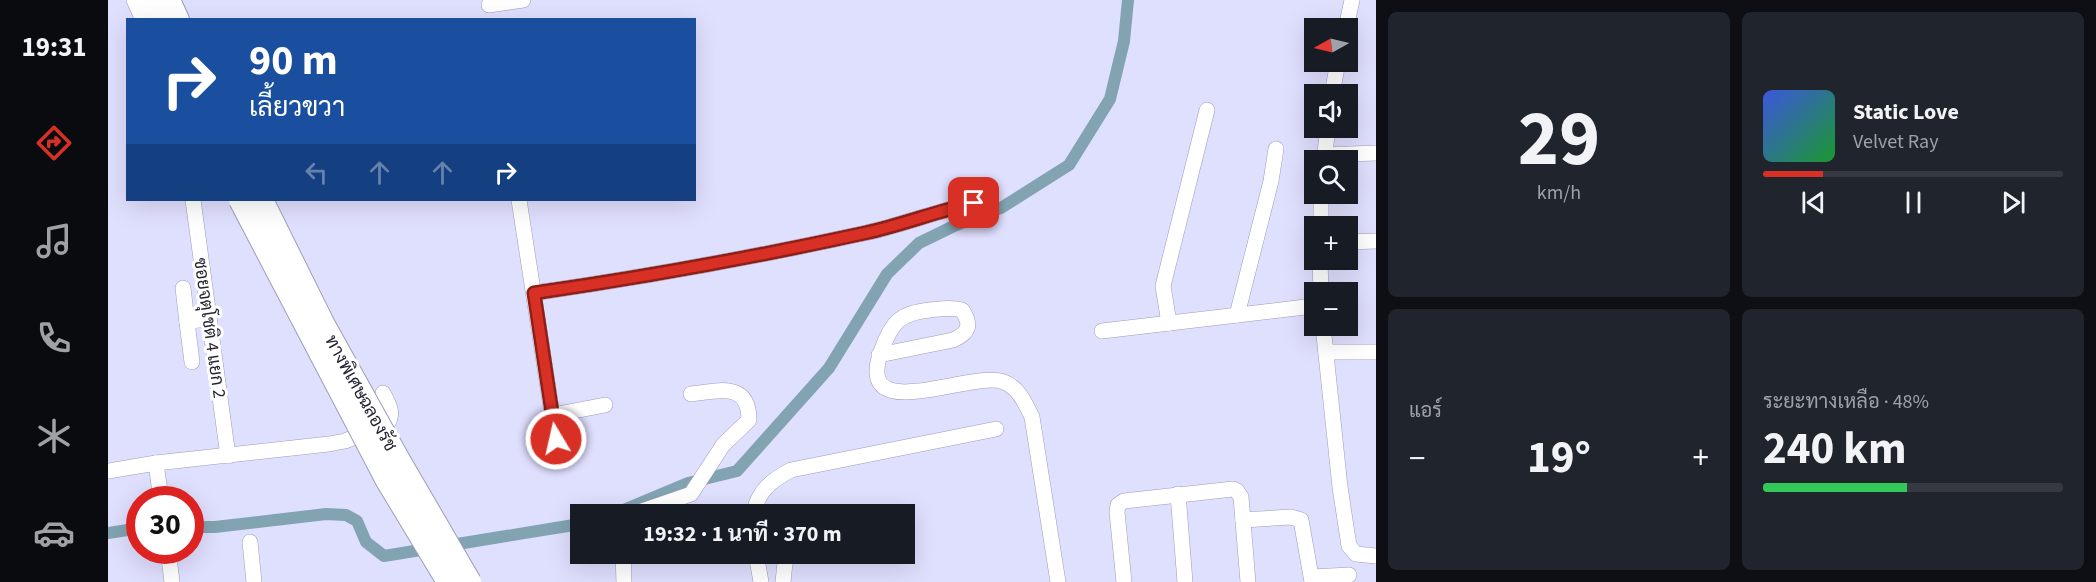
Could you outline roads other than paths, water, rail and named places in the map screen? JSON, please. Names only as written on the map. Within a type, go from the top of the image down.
[{"type":"highway","points":[[148,0],[156,18]]},
{"type":"highway","points":[[169,0],[177,18]]},
{"type":"highway","name":"ทางพิเศษฉลองรัช","points":[[241,201],[442,581]]},
{"type":"highway","name":"ทางพิเศษฉลองรัช","points":[[262,201],[323,323],[470,582]]},
{"type":"street","points":[[134,0],[142,18]]},
{"type":"street","points":[[490,8],[523,0]]},
{"type":"street","points":[[1348,18],[1352,0]]},
{"type":"street","points":[[1169,323],[1163,286],[1207,110]]},
{"type":"street","points":[[1237,315],[1276,148]]},
{"type":"street","points":[[1358,155],[1376,153]]},
{"type":"street","name":"ซอยจตุโชติ 4 แยก 2","points":[[193,201],[228,456]]},
{"type":"street","points":[[519,201],[556,439]]},
{"type":"street","points":[[534,293],[604,283],[756,255],[885,228],[974,203]]},
{"type":"street","points":[[1358,239],[1376,242]]},
{"type":"street","points":[[183,288],[192,362]]},
{"type":"street","points":[[1102,331],[1304,307]]},
{"type":"street","points":[[879,355],[953,340],[963,335],[968,325],[962,310],[954,308],[917,311],[905,315],[888,333],[879,355],[876,373],[881,386],[889,392],[907,393],[979,381],[1004,382],[1022,395],[1032,417],[1058,582]]},
{"type":"street","points":[[187,321],[209,318]]},
{"type":"street","points":[[1324,336],[1340,487],[1349,546],[1356,554],[1376,556]]},
{"type":"street","points":[[1326,352],[1376,352]]},
{"type":"street","points":[[664,504],[691,494],[723,446],[749,420],[749,409],[744,398],[737,393],[722,390],[691,394]]},
{"type":"street","points":[[108,471],[156,463],[345,441],[387,424],[391,414],[383,393]]},
{"type":"street","points":[[553,415],[605,405]]},
{"type":"street","points":[[757,504],[760,495],[773,479],[791,470],[996,429]]},
{"type":"street","points":[[156,463],[159,486]]},
{"type":"street","points":[[1124,582],[1118,505],[1124,501],[1233,489],[1238,491],[1241,497],[1248,582]]},
{"type":"street","points":[[1178,494],[1185,582]]},
{"type":"street","points":[[1243,520],[1291,517],[1301,520],[1312,579],[1349,574]]},
{"type":"street","points":[[250,542],[254,582]]},
{"type":"street","points":[[169,564],[171,582]]},
{"type":"street","points":[[623,564],[624,582]]},
{"type":"street","points":[[758,564],[761,582]]},
{"type":"street","points":[[783,582],[785,564]]},
{"type":"waterway","points":[[638,504],[688,483],[737,471],[829,368],[887,274],[919,243],[954,226],[1001,208],[1069,165],[1110,99],[1124,41],[1128,0]]},
{"type":"waterway","points":[[204,527],[326,514],[346,515],[357,521],[366,542],[384,556],[570,526]]},
{"type":"waterway","points":[[108,533],[126,530]]}]
